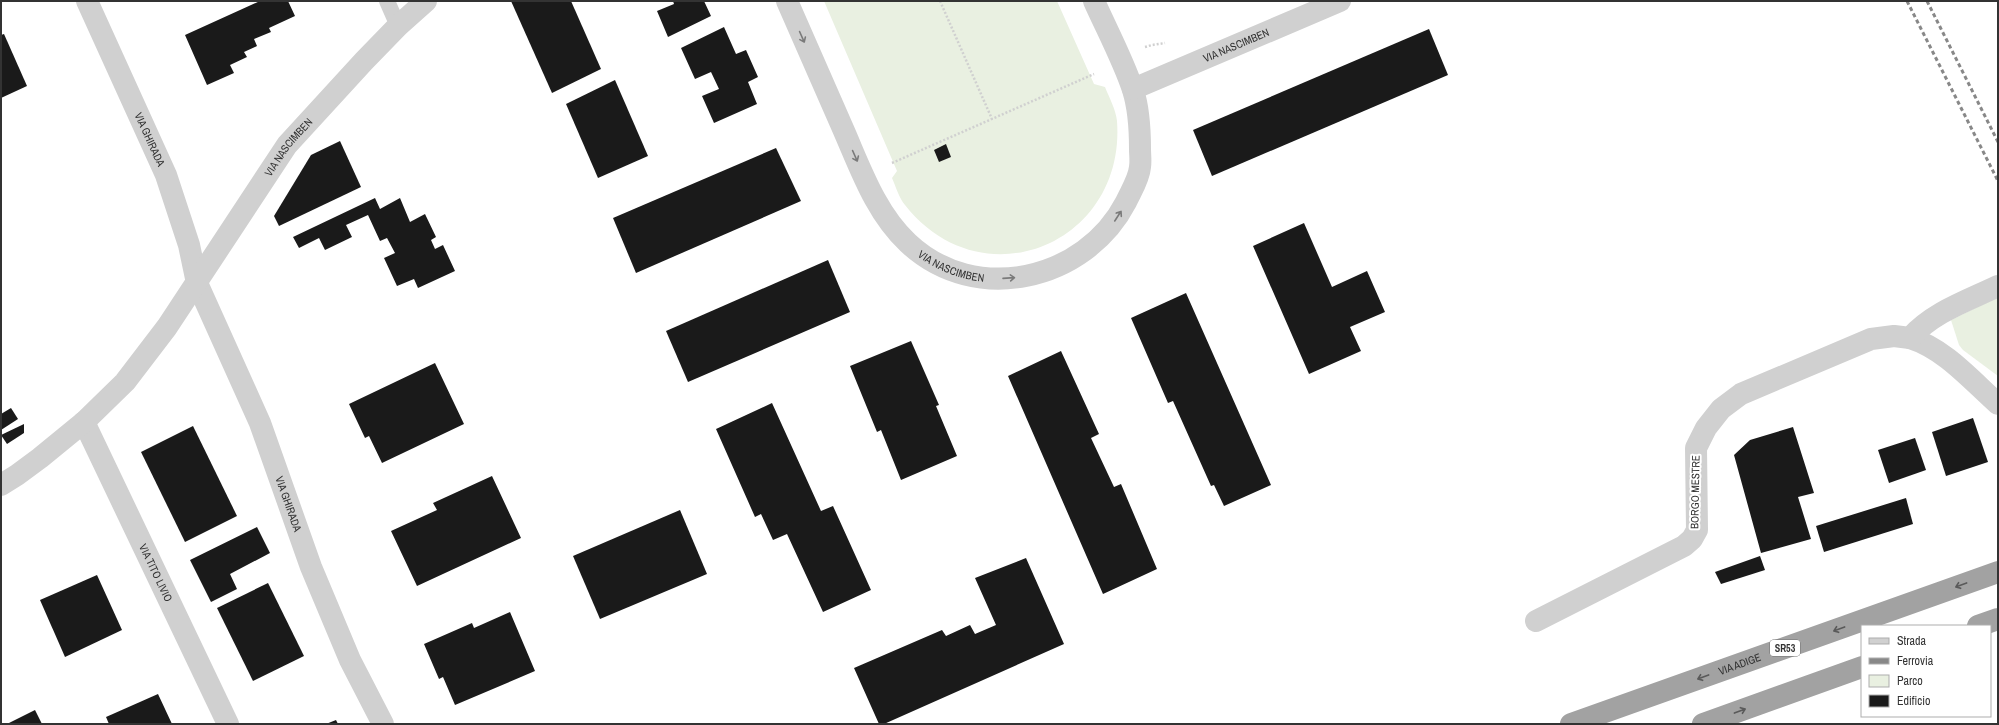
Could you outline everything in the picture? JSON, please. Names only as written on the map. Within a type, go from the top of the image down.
[{"type":"highway","name":"VIA ADIGE","points":[[1572,724],[1998,572]]},
{"type":"highway","points":[[1981,625],[1998,619]]},
{"type":"highway","points":[[1703,724],[1861,667]]},
{"type":"street","name":"VIA GHIRADA","points":[[87,1],[166,175],[189,245],[197,283],[260,423],[311,567],[350,660],[383,724]]},
{"type":"street","name":"VIA NASCIMBEN","points":[[787,1],[866,182],[881,212],[907,243],[931,261],[962,275],[995,279],[1029,277],[1060,265],[1079,254],[1100,237],[1118,217],[1140,168],[1140,128],[1133,89],[1094,1]]},
{"type":"street","name":"VIA NASCIMBEN","points":[[1133,89],[1340,1]]},
{"type":"street","name":"VIA NASCIMBEN","points":[[197,283],[287,145],[398,26],[424,2]]},
{"type":"street","points":[[1,485],[40,458],[84,422],[124,382],[167,327],[197,283]]},
{"type":"street","points":[[1910,338],[1920,327],[1934,317],[1998,286]]},
{"type":"street","name":"BORGO MESTRE","points":[[1536,621],[1684,546],[1692,539],[1697,530],[1696,448],[1706,428],[1721,409],[1741,394],[1871,339],[1894,336],[1910,338],[1923,342],[1936,350],[1998,404]]},
{"type":"street","name":"VIA TITO LIVIO","points":[[84,422],[228,724]]},
{"type":"lane","points":[[387,1],[398,26]]},
{"type":"path","points":[[940,1],[992,119]]},
{"type":"path","points":[[892,163],[1094,74]]},
{"type":"green space","points":[[824,1],[1057,1],[1094,84],[1105,87],[1114,108],[1117,121],[1114,164],[1098,200],[1074,227],[1043,246],[1008,254],[972,251],[937,235],[905,205],[899,196],[892,178],[897,171]]},
{"type":"green space","points":[[1998,297],[1998,376],[1963,350],[1959,345],[1951,320]]},
{"type":"building","points":[[260,1],[288,1],[295,16],[269,28],[271,32],[254,39],[257,46],[244,52],[247,57],[230,65],[234,73],[207,85],[185,35]]},
{"type":"building","points":[[511,1],[571,1],[601,69],[552,93]]},
{"type":"building","points":[[673,1],[704,1],[711,16],[668,37],[657,11],[674,4]]},
{"type":"building","points":[[724,27],[736,54],[746,50],[758,77],[748,82],[757,104],[714,123],[702,96],[719,89],[711,72],[695,79],[681,48]]},
{"type":"building","points":[[1429,29],[1448,75],[1212,176],[1193,130]]},
{"type":"building","points":[[4,34],[27,86],[1,98],[1,35]]},
{"type":"building","points":[[615,80],[648,156],[598,178],[566,104]]},
{"type":"building","points":[[340,141],[361,187],[279,226],[274,216],[311,155]]},
{"type":"building","points":[[946,144],[951,157],[939,162],[934,150]]},
{"type":"building","points":[[776,148],[801,201],[636,273],[613,218]]},
{"type":"building","points":[[375,198],[380,209],[400,198],[410,222],[425,214],[436,237],[431,240],[435,249],[443,245],[455,271],[418,288],[414,279],[397,286],[384,258],[395,253],[387,238],[380,241],[368,215],[346,225],[352,237],[325,250],[319,238],[299,248],[293,237]]},
{"type":"building","points":[[1304,223],[1332,287],[1367,271],[1385,312],[1350,327],[1361,351],[1309,374],[1253,246]]},
{"type":"building","points":[[828,260],[850,312],[688,382],[666,331]]},
{"type":"building","points":[[1186,293],[1271,485],[1224,506],[1214,485],[1211,486],[1173,401],[1168,403],[1131,318]]},
{"type":"building","points":[[911,341],[939,405],[936,406],[957,456],[901,480],[881,430],[877,432],[850,366]]},
{"type":"building","points":[[1061,351],[1099,434],[1091,438],[1114,487],[1121,484],[1157,569],[1103,594],[1008,376]]},
{"type":"building","points":[[435,363],[464,424],[382,463],[369,436],[365,438],[349,404]]},
{"type":"building","points":[[772,403],[821,511],[833,506],[871,590],[823,612],[787,534],[773,540],[761,514],[755,517],[716,429]]},
{"type":"building","points":[[11,408],[18,419],[1,430],[1,414]]},
{"type":"building","points":[[1973,418],[1988,462],[1946,476],[1932,432]]},
{"type":"building","points":[[24,424],[24,433],[7,444],[1,435]]},
{"type":"building","points":[[193,426],[237,516],[185,542],[141,452]]},
{"type":"building","points":[[1793,427],[1814,493],[1798,497],[1811,539],[1761,553],[1734,455],[1750,440]]},
{"type":"building","points":[[1915,438],[1926,470],[1889,483],[1878,450]]},
{"type":"building","points":[[492,476],[521,538],[417,586],[391,531],[437,510],[433,503]]},
{"type":"building","points":[[1906,498],[1913,524],[1824,552],[1816,526]]},
{"type":"building","points":[[680,510],[707,574],[600,619],[573,556]]},
{"type":"building","points":[[257,527],[270,553],[230,574],[237,589],[211,602],[190,560]]},
{"type":"building","points":[[1760,556],[1765,570],[1721,584],[1715,572]]},
{"type":"building","points":[[1026,558],[1064,644],[884,724],[879,724],[854,668],[942,630],[946,636],[970,625],[975,634],[996,625],[975,578]]},
{"type":"building","points":[[97,575],[122,630],[65,657],[40,600]]},
{"type":"building","points":[[268,583],[304,656],[253,681],[217,608]]},
{"type":"building","points":[[510,612],[535,671],[455,705],[443,677],[439,679],[424,644],[472,623],[474,628]]},
{"type":"building","points":[[158,694],[172,724],[109,724],[106,717]]},
{"type":"building","points":[[35,710],[42,724],[7,724]]},
{"type":"building","points":[[336,720],[338,724],[326,724]]},
{"type":"railway","points":[[1907,1],[1998,181]]},
{"type":"railway","points":[[1927,1],[1998,142]]}]
